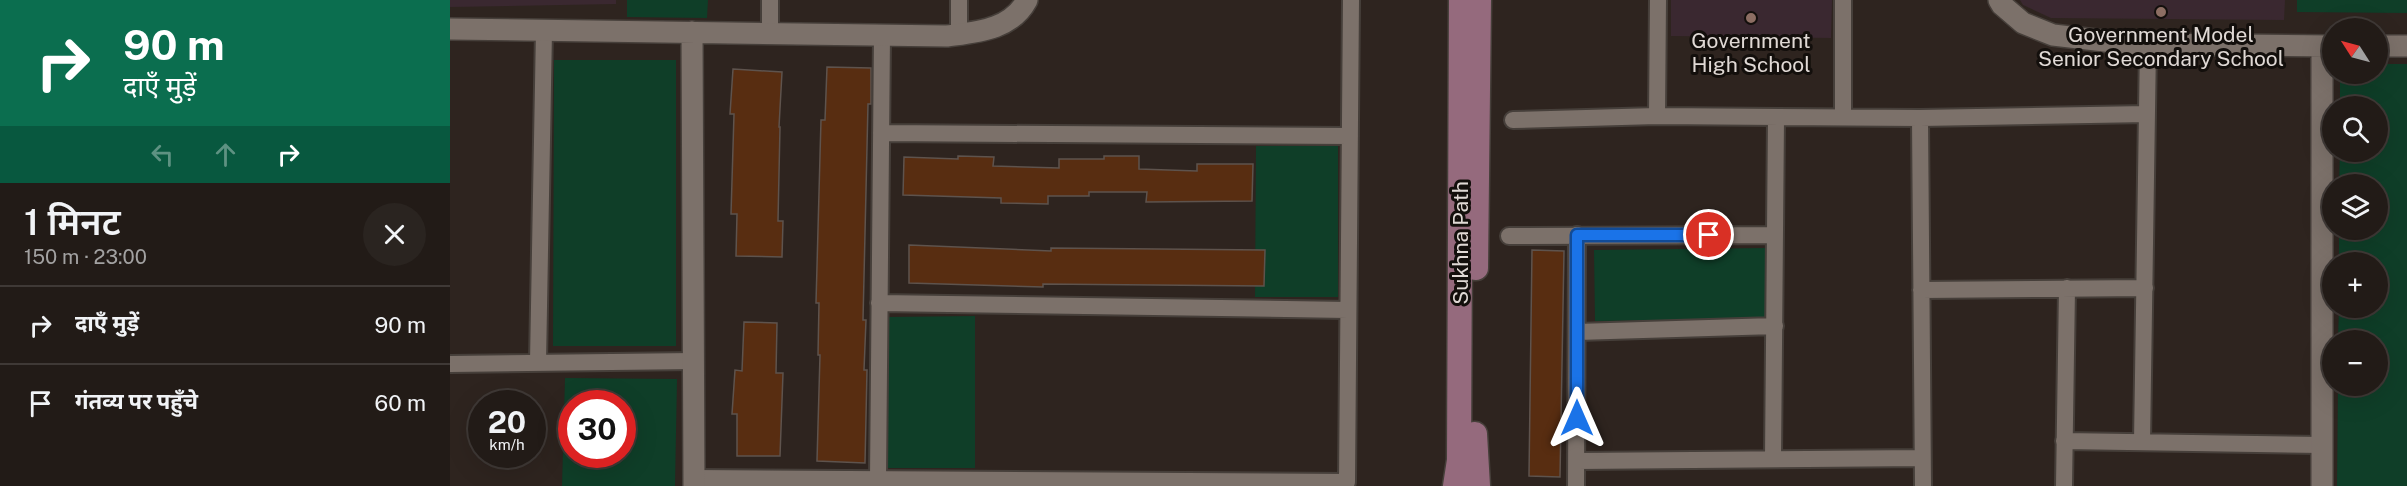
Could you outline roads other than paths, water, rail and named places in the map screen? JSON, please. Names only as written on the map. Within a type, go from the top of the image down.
[{"type":"main road","name":"Sukhna Path","points":[[1455,486],[1459,460],[1461,0]]},
{"type":"main road","name":"Sukhna Path","points":[[1478,486],[1475,459],[1479,0]]},
{"type":"street","points":[[770,0],[770,34]]},
{"type":"street","points":[[959,0],[959,35]]},
{"type":"street","points":[[450,29],[947,36],[987,31],[1010,20],[1023,8],[1027,0]]},
{"type":"street","points":[[692,32],[694,482],[878,479],[1347,482],[1351,0]]},
{"type":"street","points":[[1657,116],[1658,0]]},
{"type":"street","points":[[1843,0],[1843,116]]},
{"type":"street","points":[[1999,0],[2023,23],[2053,35],[2148,45],[2322,46]]},
{"type":"street","points":[[538,362],[544,30]]},
{"type":"street","points":[[878,479],[882,35]]},
{"type":"street","points":[[2142,442],[2148,45]]},
{"type":"street","points":[[2388,46],[2407,46]]},
{"type":"street","points":[[2322,486],[2327,84]]},
{"type":"street","points":[[1513,120],[1657,116],[1920,118],[2148,114]]},
{"type":"street","points":[[1773,459],[1776,118]]},
{"type":"street","points":[[1920,118],[1923,486]]},
{"type":"street","points":[[881,133],[1350,136]]},
{"type":"street","points":[[1576,486],[1577,235]]},
{"type":"street","points":[[1509,236],[1775,235]]},
{"type":"street","points":[[2064,486],[2067,288]]},
{"type":"street","points":[[1921,290],[2145,288]]},
{"type":"street","points":[[879,303],[1348,310]]},
{"type":"street","points":[[1577,332],[1774,326]]},
{"type":"street","points":[[450,364],[694,361]]},
{"type":"street","points":[[2064,441],[2322,445]]},
{"type":"street","points":[[1577,461],[1922,458]]},
{"type":"place","name":"Government Model Senior Secondary School","points":[[2161,12]]},
{"type":"place","name":"Government High School","points":[[1751,18]]}]
